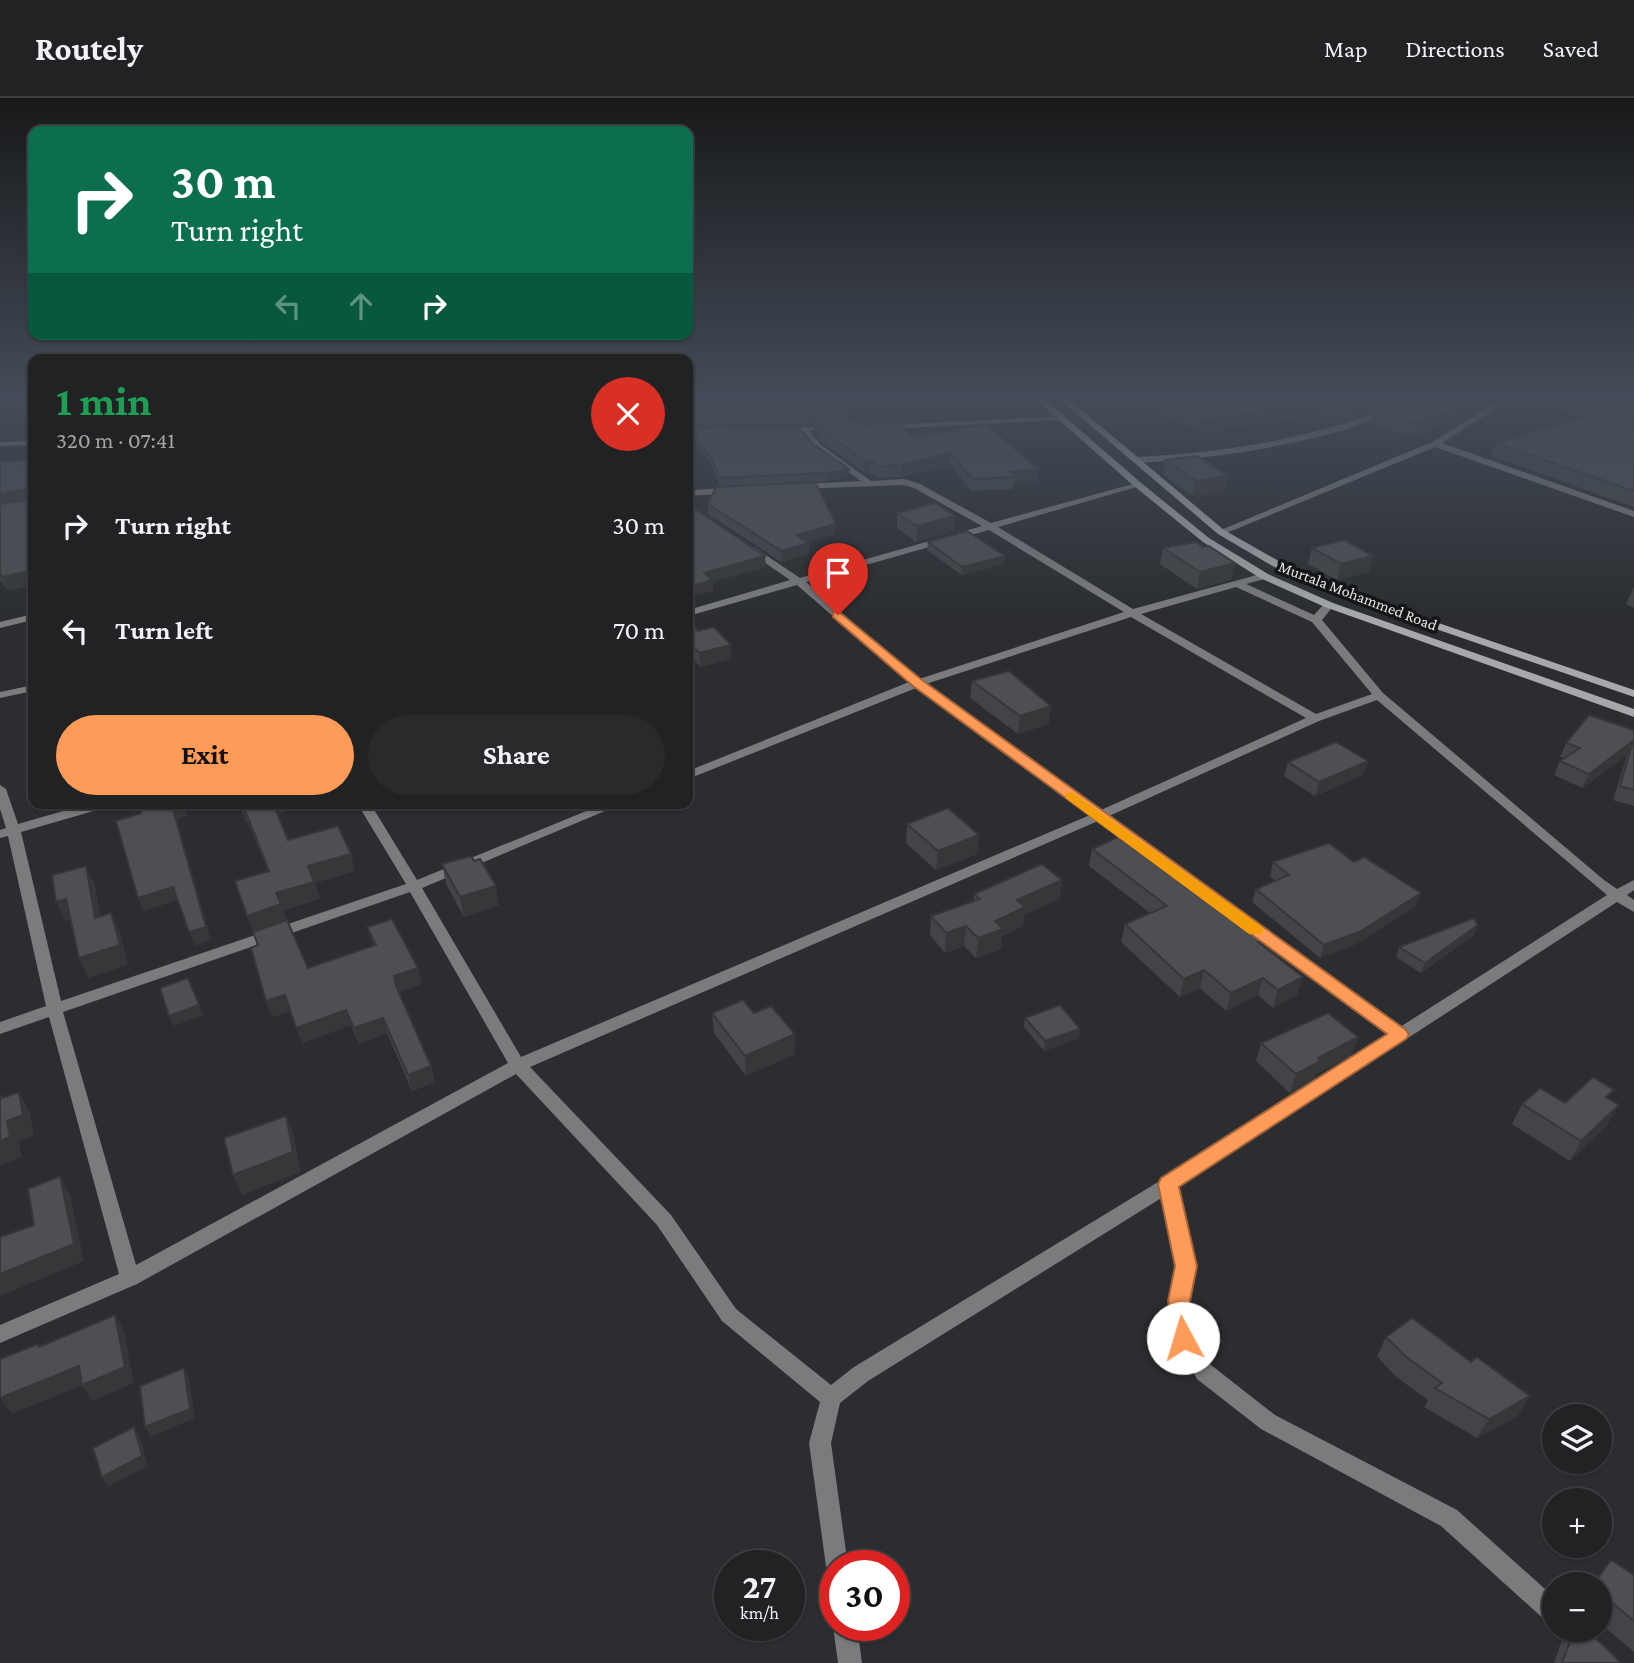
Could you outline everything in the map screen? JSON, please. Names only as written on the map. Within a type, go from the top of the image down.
[{"type":"main road","name":"Murtala Mohammed Road","points":[[1121,470],[1223,552],[1264,576],[1329,605],[1634,713]]},
{"type":"main road","name":"Murtala Mohammed Road","points":[[1148,470],[1220,532],[1312,582],[1634,694]]},
{"type":"main road","points":[[1175,515],[1195,511]]},
{"type":"street","points":[[850,470],[870,484]]},
{"type":"street","points":[[1220,532],[1371,470]]},
{"type":"street","points":[[1509,470],[1634,514]]},
{"type":"street","points":[[792,488],[904,482],[917,486],[1315,718]]},
{"type":"street","points":[[693,612],[1137,484]]},
{"type":"street","points":[[693,493],[740,491]]},
{"type":"street","points":[[743,544],[798,581],[917,683],[1400,1035]]},
{"type":"street","points":[[693,773],[917,683],[1132,613],[1264,576]]},
{"type":"street","points":[[1238,584],[1316,620],[1379,695],[1634,907]]},
{"type":"street","points":[[1316,620],[1329,605]]},
{"type":"street","points":[[0,625],[28,618]]},
{"type":"street","points":[[0,695],[28,689]]},
{"type":"street","points":[[0,1334],[130,1278],[518,1065],[1099,816],[1315,718],[1379,695]]},
{"type":"street","points":[[0,789],[7,832],[130,1278]]},
{"type":"street","points":[[7,832],[86,809]]},
{"type":"street","points":[[367,809],[518,1065],[664,1220],[729,1315],[831,1398]]},
{"type":"street","points":[[0,1028],[414,886],[603,809]]},
{"type":"street","points":[[835,1550],[820,1443],[831,1398],[860,1374],[1168,1184],[1634,884]]},
{"type":"street","points":[[1168,1184],[1186,1266],[1179,1301],[1183,1338],[1204,1372],[1268,1422],[1449,1518],[1542,1602]]},
{"type":"street","points":[[847,1641],[850,1663]]},
{"type":"building","points":[[0,470],[28,470],[28,489],[0,493]]},
{"type":"building","points":[[716,470],[843,470],[827,473],[720,478]]},
{"type":"building","points":[[965,470],[1028,470],[1010,472],[1015,477],[972,479]]},
{"type":"building","points":[[1180,470],[1219,470],[1228,476],[1196,481]]},
{"type":"building","points":[[1574,470],[1634,470],[1634,491]]},
{"type":"building","points":[[815,482],[836,524],[796,535],[809,543],[781,551],[708,504],[716,487]]},
{"type":"building","points":[[28,500],[28,571],[2,577],[0,573],[0,504]]},
{"type":"building","points":[[935,503],[955,516],[917,526],[897,513]]},
{"type":"building","points":[[693,508],[765,556],[704,573],[712,580],[693,586]]},
{"type":"building","points":[[967,531],[1005,556],[962,567],[928,542]]},
{"type":"building","points":[[1344,540],[1373,556],[1341,564],[1312,548]]},
{"type":"building","points":[[1196,542],[1203,547],[1209,546],[1235,563],[1200,572],[1163,548]]},
{"type":"building","points":[[693,626],[698,631],[714,627],[731,645],[699,653],[693,646]]},
{"type":"building","points":[[1009,671],[1051,706],[1020,716],[972,681]]},
{"type":"building","points":[[1589,715],[1634,730],[1634,790],[1620,786],[1633,741],[1589,774],[1560,761],[1580,748],[1566,743]]},
{"type":"building","points":[[1336,742],[1368,761],[1319,782],[1288,762]]},
{"type":"building","points":[[948,808],[979,835],[938,851],[907,824]]},
{"type":"building","points":[[139,809],[173,809],[206,927],[189,932],[173,887],[138,898],[116,821],[141,813]]},
{"type":"building","points":[[245,809],[275,809],[288,840],[338,826],[351,854],[308,866],[314,882],[276,893],[281,904],[247,916],[235,881],[269,871]]},
{"type":"building","points":[[1118,837],[1260,941],[1258,942],[1303,977],[1278,990],[1263,978],[1231,993],[1204,970],[1184,979],[1125,924],[1167,906],[1092,849]]},
{"type":"building","points":[[1329,843],[1354,862],[1364,857],[1421,893],[1361,931],[1324,945],[1256,889],[1289,875],[1273,862]]},
{"type":"building","points":[[471,856],[474,861],[480,859],[496,886],[460,897],[442,864]]},
{"type":"building","points":[[1042,864],[1062,880],[1017,900],[1025,907],[995,921],[1003,929],[978,938],[966,926],[946,933],[931,916],[980,899],[974,894]]},
{"type":"building","points":[[86,866],[95,918],[111,913],[120,945],[79,958],[66,899],[56,902],[52,875]]},
{"type":"building","points":[[1474,918],[1478,925],[1425,963],[1399,947]]},
{"type":"building","points":[[392,919],[418,968],[394,976],[396,986],[431,1066],[408,1075],[383,1018],[354,1028],[346,1010],[296,1028],[285,995],[266,1001],[251,948],[258,945],[253,932],[287,920],[308,968],[376,945],[367,927]]},
{"type":"building","points":[[188,978],[199,1005],[169,1016],[160,988]]},
{"type":"building","points":[[743,1000],[754,1013],[771,1006],[795,1034],[745,1056],[712,1013]]},
{"type":"building","points":[[1060,1005],[1080,1029],[1045,1041],[1025,1018]]},
{"type":"building","points":[[1328,1013],[1358,1037],[1318,1058],[1321,1061],[1296,1074],[1261,1043]]},
{"type":"building","points":[[1593,1077],[1614,1090],[1606,1097],[1619,1105],[1581,1141],[1522,1104],[1540,1088],[1565,1103]]},
{"type":"building","points":[[19,1092],[23,1115],[7,1121],[10,1137],[0,1141],[0,1095],[2,1098]]},
{"type":"building","points":[[286,1116],[293,1152],[233,1175],[224,1138]]},
{"type":"building","points":[[60,1176],[74,1244],[0,1274],[0,1237],[34,1225],[28,1189]]},
{"type":"building","points":[[115,1315],[125,1367],[82,1385],[79,1366],[0,1398],[0,1359],[38,1344],[39,1347]]},
{"type":"building","points":[[1412,1318],[1471,1362],[1477,1357],[1530,1396],[1489,1419],[1435,1388],[1442,1383],[1405,1356],[1386,1337]]},
{"type":"building","points":[[184,1368],[190,1409],[145,1427],[140,1386]]},
{"type":"building","points":[[134,1427],[142,1456],[102,1477],[93,1448]]},
{"type":"building","points":[[1611,1560],[1634,1575],[1634,1621],[1612,1602],[1612,1572],[1602,1572]]},
{"type":"building","points":[[1570,1642],[1599,1642],[1621,1663],[1562,1663]]},
{"type":"slow traffic","points":[[1072,796],[1255,930]]},
{"type":"route","points":[[838,615],[917,683],[1400,1035],[1168,1184],[1186,1266],[1179,1301],[1183,1338]]}]
